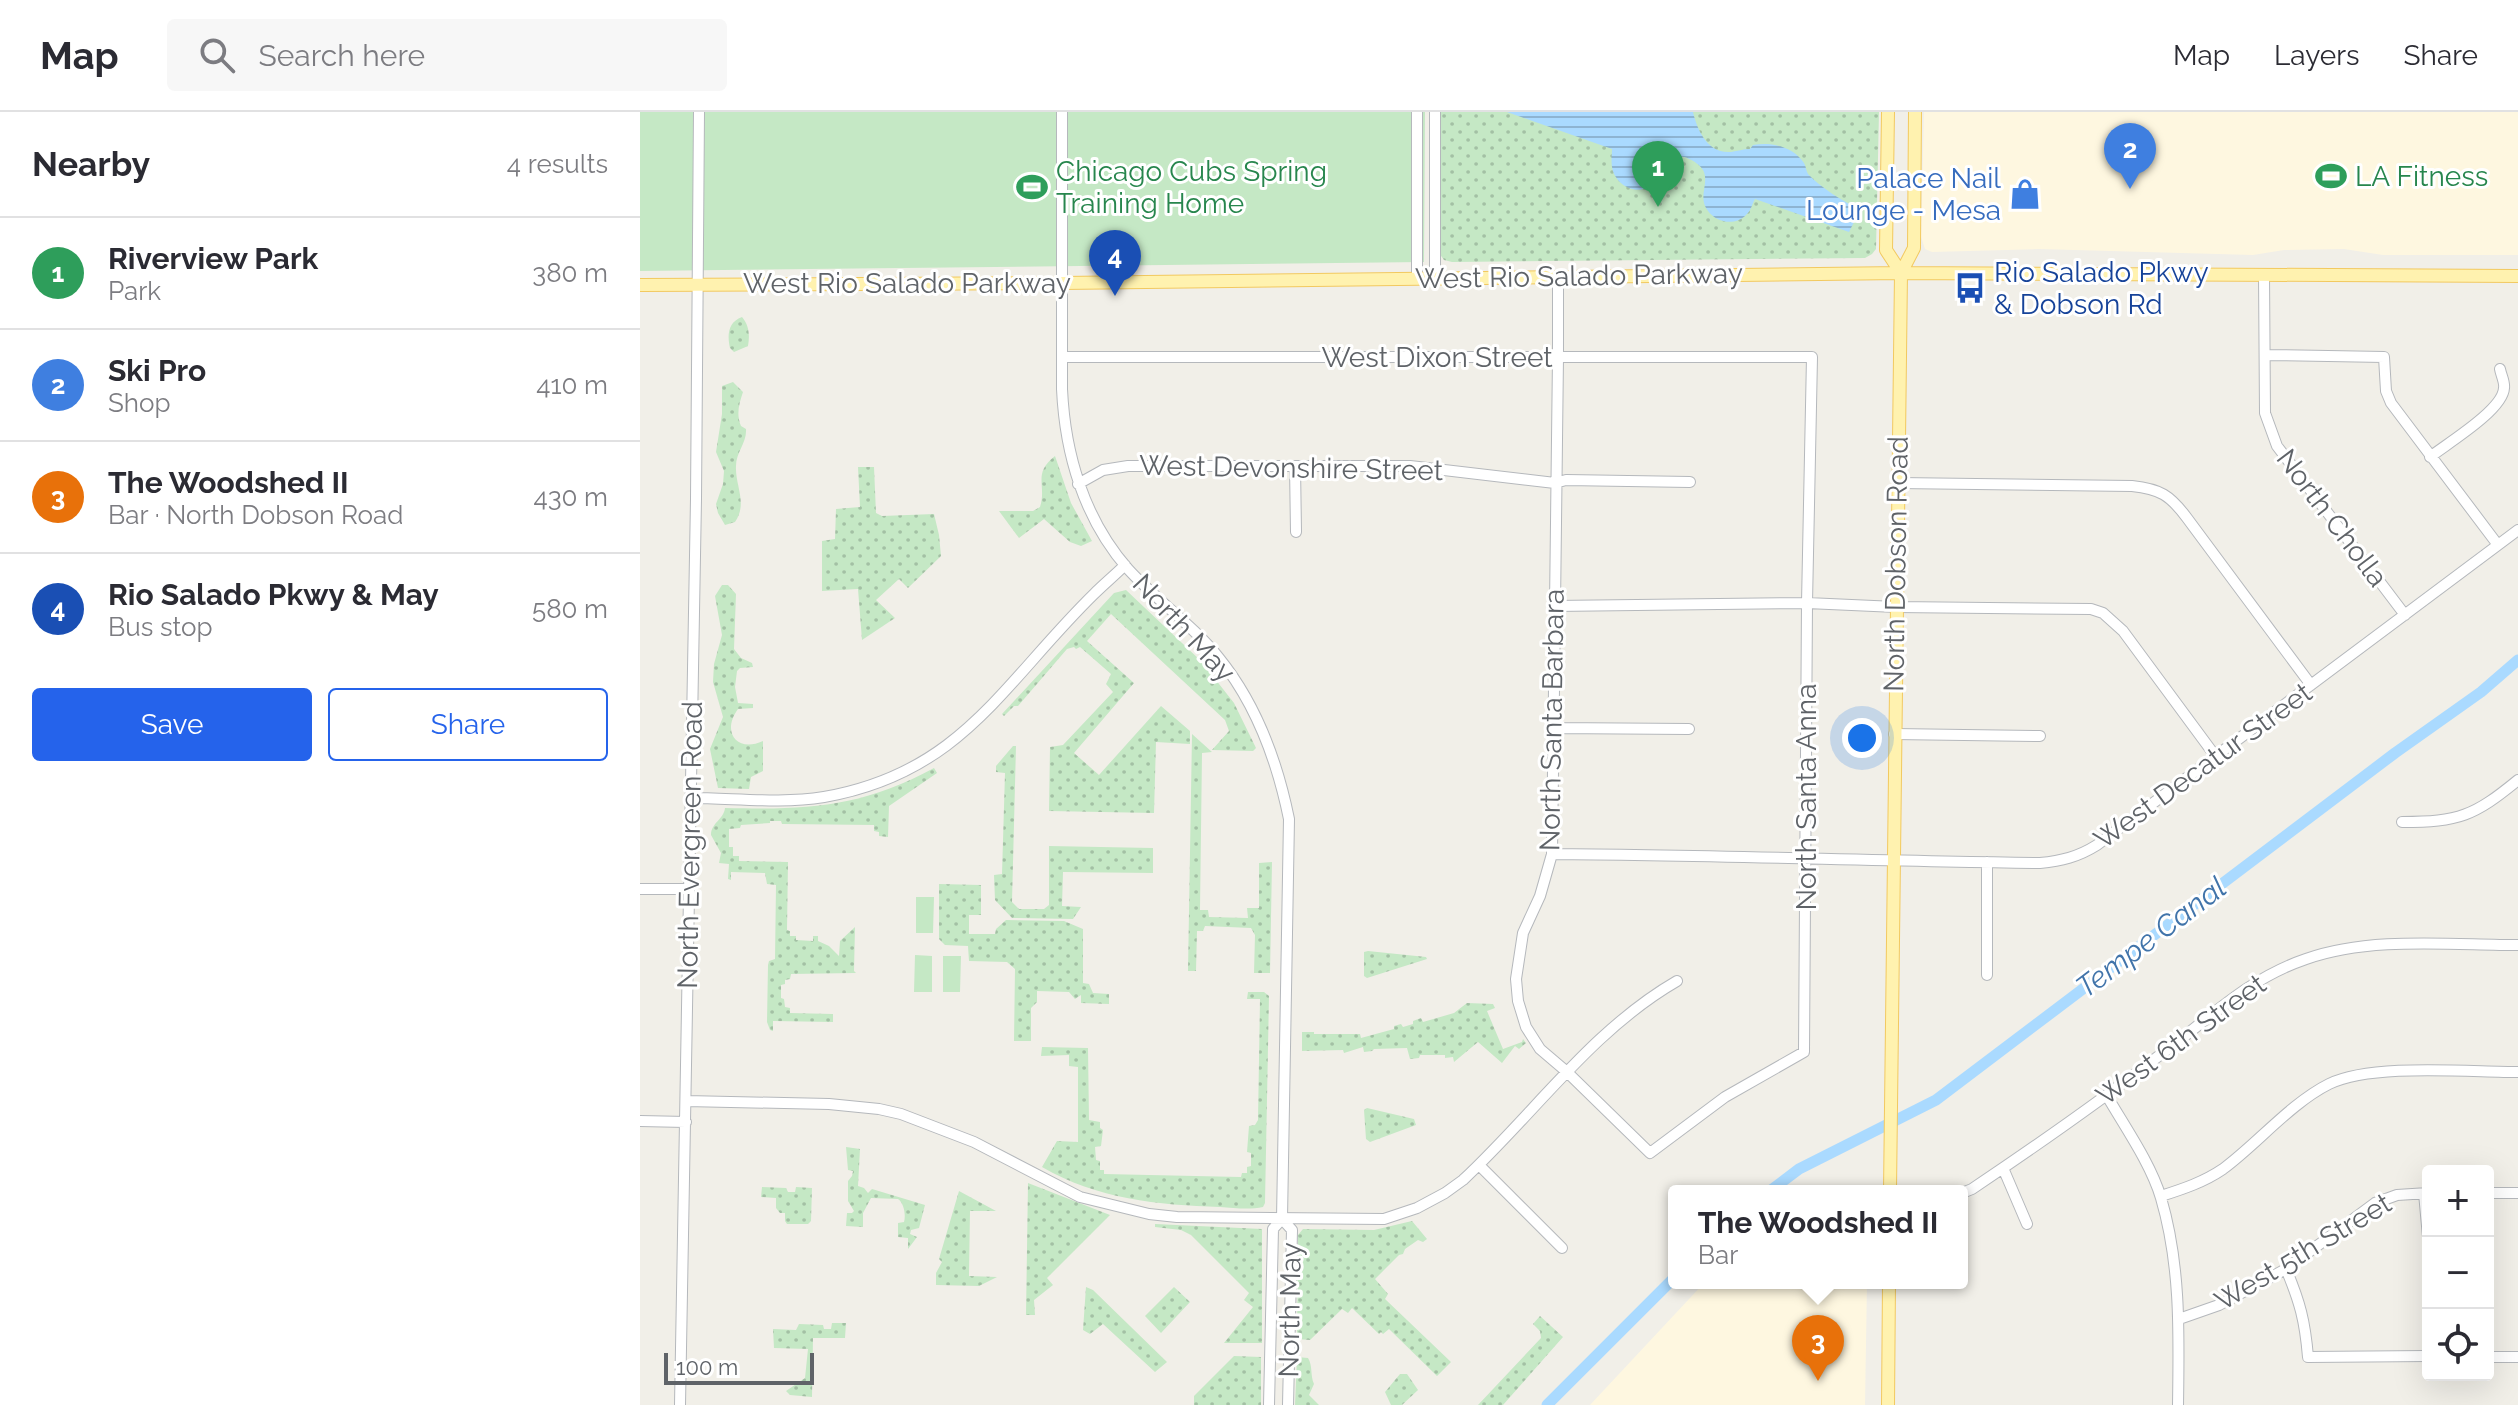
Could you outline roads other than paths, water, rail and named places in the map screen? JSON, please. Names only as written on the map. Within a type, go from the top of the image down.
[{"type":"main road","name":"North Dobson Road","points":[[1888,112],[1886,250],[1901,273]]},
{"type":"main road","name":"North Dobson Road","points":[[1890,1185],[1901,273],[1914,248],[1915,112]]},
{"type":"main road","name":"West Rio Salado Parkway","points":[[640,285],[1901,273],[2518,276]]},
{"type":"main road","points":[[1888,1405],[1889,1289]]},
{"type":"street","name":"North Evergreen Road","points":[[680,1405],[699,112]]},
{"type":"street","name":"North May","points":[[1062,112],[1063,415],[1078,484],[1106,541],[1125,565],[1218,656],[1239,686],[1273,754],[1289,819],[1282,1219],[1273,1229],[1269,1405]]},
{"type":"street","points":[[1417,112],[1417,278]]},
{"type":"street","points":[[1435,112],[1435,278]]},
{"type":"street","name":"North Cholla","points":[[2264,275],[2265,413],[2269,431],[2277,446],[2405,615]]},
{"type":"street","name":"North Santa Barbara","points":[[1558,277],[1552,854],[1540,896],[1523,933],[1516,979],[1518,1001],[1526,1027],[1540,1049],[1650,1153]]},
{"type":"street","points":[[2266,355],[2384,357],[2386,391],[2391,403],[2498,545]]},
{"type":"street","name":"West Dixon Street","points":[[1062,357],[1812,357]]},
{"type":"street","name":"North Santa Anna","points":[[1650,1153],[1725,1097],[1804,1052],[1812,357]]},
{"type":"street","points":[[2430,457],[2501,399],[2505,387],[2500,369]]},
{"type":"street","name":"West Devonshire Street","points":[[1078,484],[1103,470],[1128,466],[1410,466],[1555,483],[1566,480],[1690,482]]},
{"type":"street","points":[[1295,466],[1296,532]]},
{"type":"street","points":[[1898,483],[2132,486],[2163,493],[2175,502],[2311,685]]},
{"type":"street","name":"West Decatur Street","points":[[1552,854],[1893,862],[2064,861],[2084,853],[2216,757],[2518,530]]},
{"type":"street","points":[[690,798],[821,797],[861,789],[897,777],[947,746],[981,717],[1094,594],[1125,565]]},
{"type":"street","points":[[1554,606],[1807,603],[2076,608],[2103,613],[2123,631],[2216,757]]},
{"type":"street","points":[[1553,728],[1689,729]]},
{"type":"street","points":[[1894,734],[2040,736]]},
{"type":"street","points":[[2402,822],[2452,820],[2469,814],[2518,780]]},
{"type":"street","points":[[1987,862],[1987,975]]},
{"type":"street","points":[[640,889],[689,889]]},
{"type":"street","name":"West 6th Street","points":[[1968,1191],[2107,1096],[2249,985],[2309,958],[2341,950],[2392,945],[2518,945]]},
{"type":"street","points":[[686,1101],[829,1104],[879,1109],[912,1117],[953,1132],[1080,1197],[1149,1214],[1177,1217],[1384,1219],[1417,1208],[1445,1193],[1479,1165],[1567,1072],[1628,1015],[1651,996],[1677,981]]},
{"type":"street","points":[[2161,1196],[2195,1185],[2222,1169],[2319,1091],[2352,1076],[2381,1072],[2518,1072]]},
{"type":"street","points":[[2107,1096],[2161,1196],[2176,1263],[2178,1405]]},
{"type":"street","points":[[640,1121],[686,1122]]},
{"type":"street","points":[[1479,1165],[1562,1248]]},
{"type":"street","points":[[2003,1168],[2027,1224]]},
{"type":"street","name":"West 5th Street","points":[[2179,1319],[2219,1305],[2286,1269],[2375,1203],[2397,1195],[2422,1193]]},
{"type":"street","points":[[2494,1193],[2518,1193]]},
{"type":"street","name":"North May","points":[[1282,1219],[1292,1230],[1288,1405]]},
{"type":"street","points":[[2286,1269],[2301,1304],[2308,1357],[2422,1356]]},
{"type":"street","points":[[2494,1357],[2518,1357]]},
{"type":"water","points":[[1507,112],[1693,112],[1700,133],[1709,145],[1723,152],[1767,144],[1788,149],[1799,157],[1808,174],[1820,185],[1860,210],[1849,232],[1755,199],[1742,218],[1732,222],[1721,220],[1705,206],[1705,175],[1700,166],[1691,160],[1671,158],[1654,183],[1642,190],[1635,190],[1628,188],[1614,174],[1612,149]]},
{"type":"waterway","name":"Tempe Canal","points":[[1778,1185],[1799,1169],[1936,1100],[2395,753],[2481,692],[2518,660]]},
{"type":"waterway","name":"Tempe Canal","points":[[1547,1405],[1668,1284]]},
{"type":"place","name":"LA Fitness","points":[[2331,176]]},
{"type":"place","name":"Chicago Cubs Spring Training Home","points":[[1032,187]]},
{"type":"place","name":"Ski Pro","points":[[2130,189]]},
{"type":"place","name":"Palace Nail Lounge - Mesa","points":[[2025,194]]},
{"type":"place","name":"Riverview Park","points":[[1658,207]]},
{"type":"place","name":"Rio Salado Pkwy & Dobson Rd","points":[[1970,288]]},
{"type":"place","name":"Rio Salado Pkwy & May","points":[[1115,296]]},
{"type":"place","name":"The Woodshed II","points":[[1818,1381]]}]
